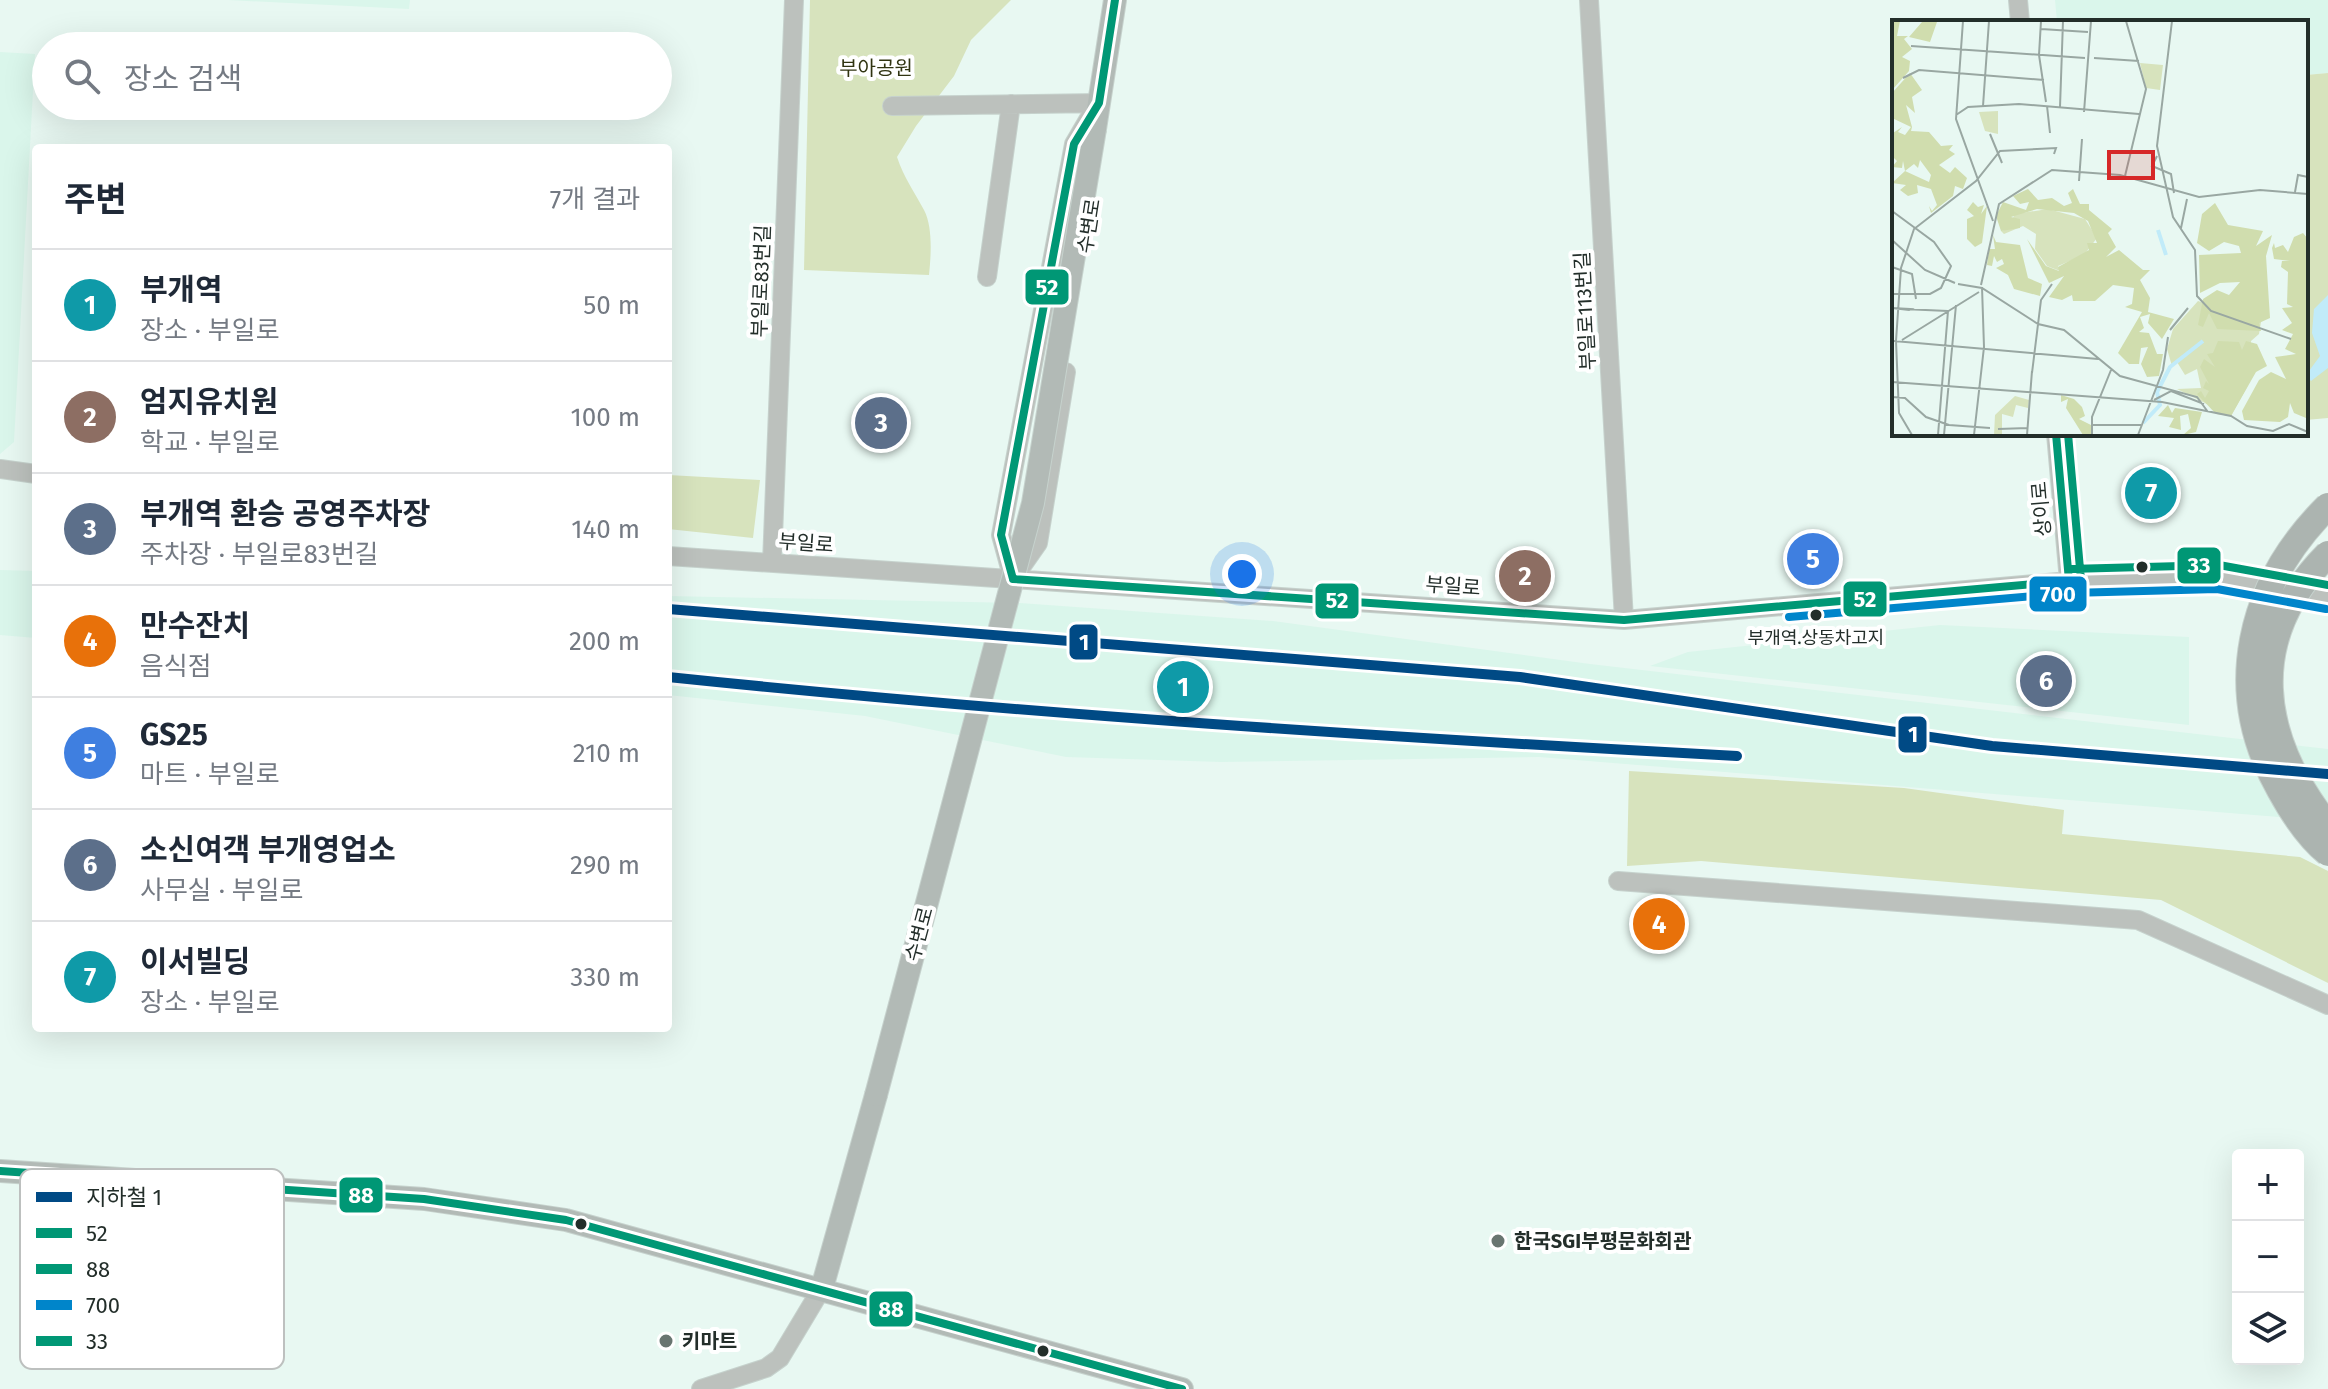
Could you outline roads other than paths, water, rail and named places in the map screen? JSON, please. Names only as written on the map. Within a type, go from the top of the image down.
[{"type":"highway","points":[[2328,506],[2306,528],[2274,574],[2256,619],[2248,668],[2254,724],[2269,771],[2294,815],[2328,853]]},
{"type":"highway","points":[[2328,554],[2306,575],[2286,609],[2275,640],[2271,714],[2282,752],[2300,789],[2328,826]]},
{"type":"main road","name":"수변로","points":[[822,1288],[1033,503],[1115,0]]},
{"type":"main road","points":[[0,1171],[20,1172]]},
{"type":"main road","points":[[284,1191],[462,1204],[566,1220],[1182,1389]]},
{"type":"street","name":"부일로83번길","points":[[772,563],[794,0]]},
{"type":"street","name":"부일로113번길","points":[[1589,0],[1624,620]]},
{"type":"street","points":[[2018,0],[2020,20]]},
{"type":"street","points":[[892,106],[1099,103]]},
{"type":"street","name":"수변로","points":[[1013,579],[1038,543],[1105,125],[1099,103]]},
{"type":"street","name":"수변로","points":[[1013,579],[1001,535],[1074,144],[1099,103]]},
{"type":"street","points":[[987,277],[1011,104]]},
{"type":"street","name":"상이로","points":[[2056,436],[2069,581]]},
{"type":"street","points":[[0,469],[32,473]]},
{"type":"street","name":"부일로","points":[[672,556],[1624,620],[2069,581],[2218,577],[2328,597]]},
{"type":"street","points":[[1618,881],[2138,920],[2328,1005]]},
{"type":"street","points":[[701,1389],[766,1368],[780,1358],[822,1288]]},
{"type":"water","points":[[2328,295],[2328,368],[2311,381],[2308,372],[2320,356],[2312,333],[2314,309]]},
{"type":"metro line","name":"1","points":[[672,609],[1520,677],[1992,746],[2328,774]]},
{"type":"metro line","name":"1","points":[[672,677],[1202,723],[1737,756]]},
{"type":"place","name":"부개역 환승 공영주차장","points":[[881,423]]},
{"type":"place","name":"이서빌딩","points":[[2151,493]]},
{"type":"place","name":"GS25","points":[[1813,559]]},
{"type":"place","name":"엄지유치원","points":[[1525,576]]},
{"type":"place","name":"부개역.상동차고지","points":[[1816,615]]},
{"type":"place","name":"소신여객 부개영업소","points":[[2046,681]]},
{"type":"place","name":"부개역","points":[[1183,687]]},
{"type":"place","name":"만수잔치","points":[[1659,924]]},
{"type":"place","name":"한국SGI부평문화회관","points":[[1498,1241]]},
{"type":"place","name":"키마트","points":[[666,1341]]},
{"type":"park label","name":"부아공원","points":[[876,68]]}]
